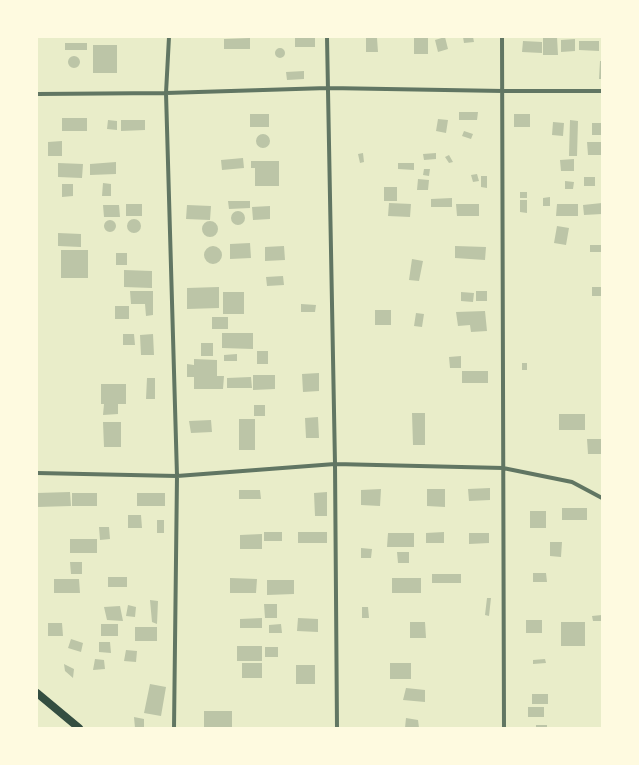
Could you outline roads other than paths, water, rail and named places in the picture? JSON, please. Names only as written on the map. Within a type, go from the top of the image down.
[{"type":"main road","points":[[37,693],[79,728]]},
{"type":"street","points":[[169,37],[166,94],[177,476],[174,728]]},
{"type":"street","points":[[326,37],[335,464],[337,728]]},
{"type":"street","points":[[502,37],[504,728]]},
{"type":"street","points":[[37,94],[166,94],[328,88],[602,91]]},
{"type":"street","points":[[37,473],[177,476],[335,464],[503,468],[572,482],[602,498]]}]
